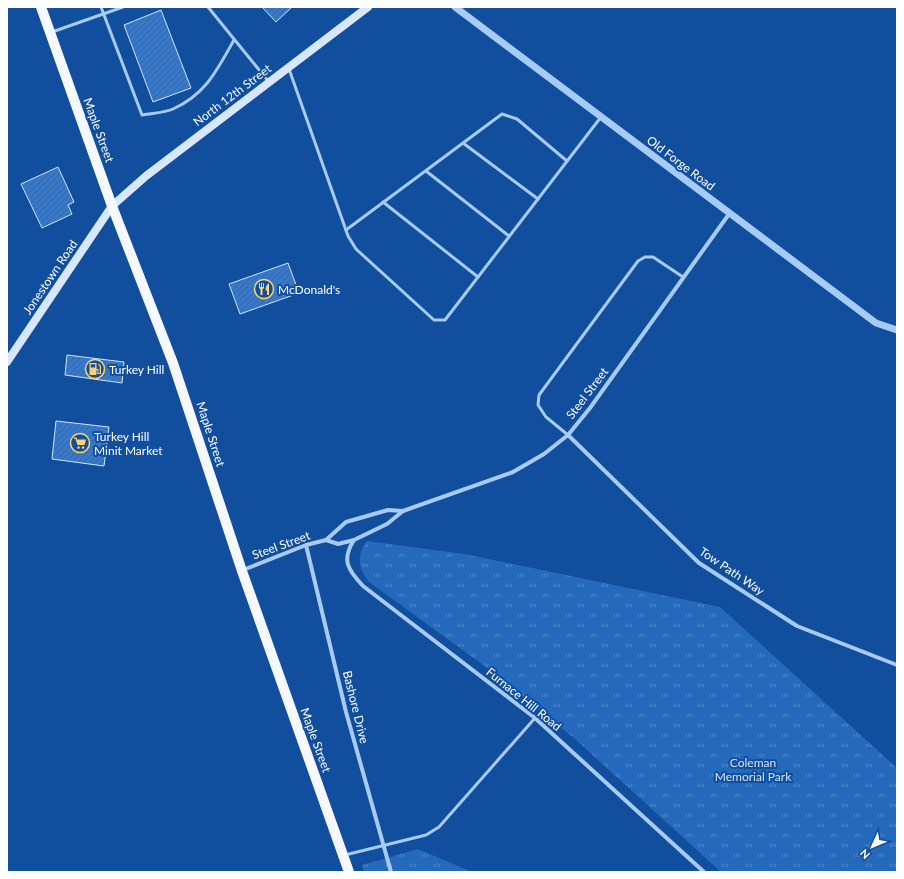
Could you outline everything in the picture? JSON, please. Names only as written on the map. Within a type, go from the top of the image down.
[{"type":"main road","name":"Maple Street","points":[[41,7],[112,206],[173,363],[242,571],[349,872]]},
{"type":"main road","name":"North 12th Street","points":[[112,206],[146,176],[368,7]]},
{"type":"main road","name":"Jonestown Road","points":[[7,362],[112,206]]},
{"type":"street","name":"Old Forge Road","points":[[455,7],[876,323],[897,330]]},
{"type":"street","name":"Steel Street","points":[[326,540],[338,544],[354,540],[387,524],[403,511],[513,472],[544,454],[568,434],[590,408],[729,214]]},
{"type":"street","name":"Tow Path Way","points":[[568,434],[700,563],[798,626],[897,665]]},
{"type":"street","name":"Steel Street","points":[[242,571],[306,545],[326,540],[346,522],[371,513],[388,510],[403,511]]},
{"type":"street","name":"Furnace Hill Road","points":[[354,540],[348,548],[347,562],[353,576],[363,586],[535,718],[704,872]]},
{"type":"street","name":"Bashore Drive","points":[[306,545],[346,712],[391,872]]},
{"type":"lane","points":[[101,7],[142,115],[172,110],[195,95],[212,80],[234,40]]},
{"type":"lane","points":[[50,32],[123,7]]},
{"type":"lane","points":[[208,7],[269,82]]},
{"type":"lane","points":[[288,68],[346,230],[356,249],[434,320],[445,320],[601,116]]},
{"type":"lane","points":[[346,230],[502,114],[516,119],[567,161]]},
{"type":"lane","points":[[463,143],[538,199]]},
{"type":"lane","points":[[426,170],[509,236]]},
{"type":"lane","points":[[383,202],[478,277]]},
{"type":"lane","points":[[568,434],[546,417],[538,406],[539,394],[638,261],[645,257],[653,257],[683,277]]},
{"type":"lane","points":[[343,855],[426,835],[439,827],[535,718]]},
{"type":"green space","name":"Coleman Memorial Park","points":[[367,541],[464,554],[720,607],[897,768],[897,872],[721,872],[575,739],[490,670],[369,582],[362,572],[360,562],[363,546]]},
{"type":"green space","points":[[418,849],[472,872],[364,872],[362,865]]},
{"type":"building","points":[[262,7],[292,7],[276,22]]},
{"type":"building","points":[[161,10],[191,88],[153,102],[124,25]]},
{"type":"building","points":[[58,167],[74,202],[68,205],[72,214],[42,228],[21,184]]},
{"type":"building","name":"McDonald's","points":[[288,263],[299,293],[240,314],[229,284]]},
{"type":"building","name":"Turkey Hill","points":[[67,355],[124,362],[122,383],[65,375]]},
{"type":"building","name":"Turkey Hill Minit Market","points":[[56,421],[109,427],[104,466],[52,459]]},
{"type":"place","name":"McDonald's","points":[[264,289]]},
{"type":"place","name":"Turkey Hill","points":[[95,369]]},
{"type":"place","name":"Turkey Hill Minit Market","points":[[80,443]]}]
